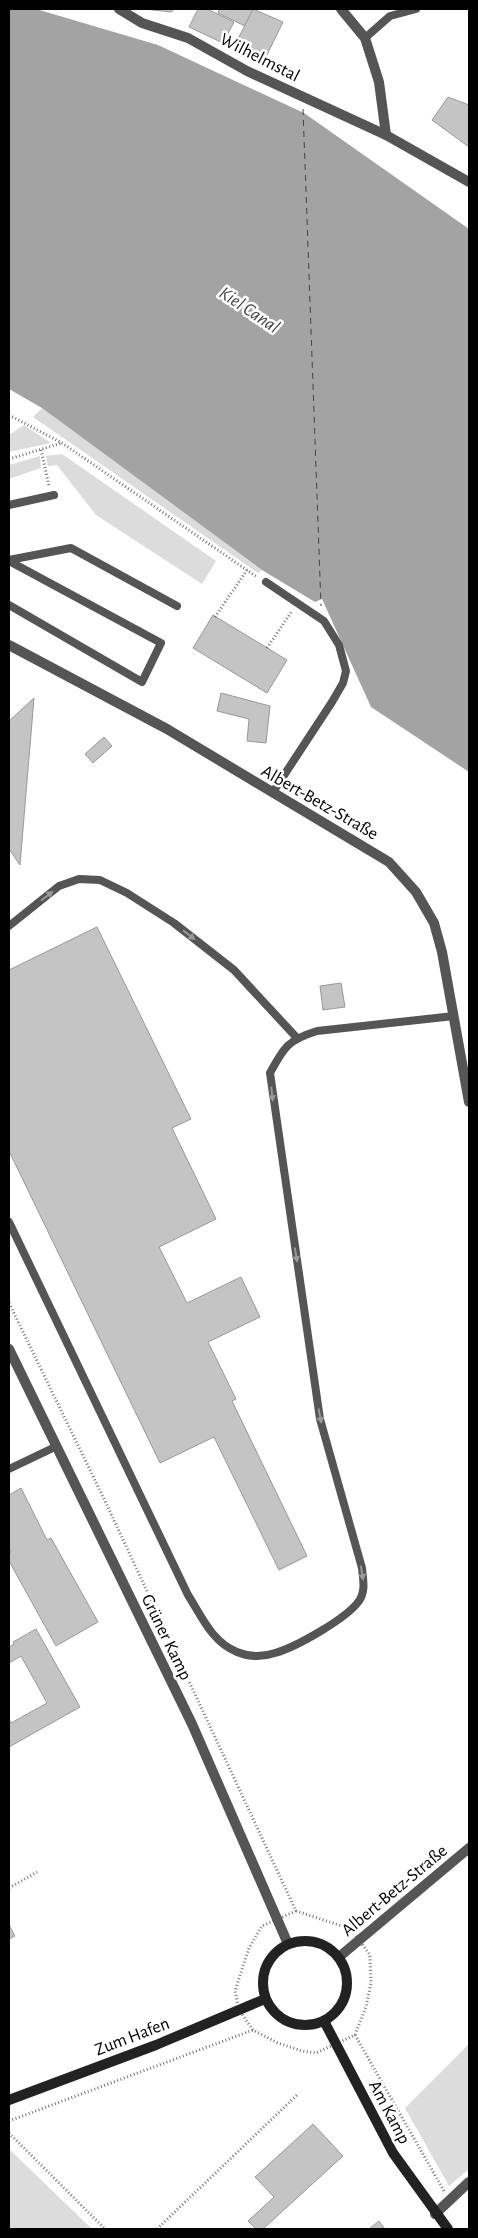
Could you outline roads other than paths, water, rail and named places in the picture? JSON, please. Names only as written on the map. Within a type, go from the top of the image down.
[{"type":"main road","points":[[304,1940],[319,1942],[330,1948],[339,1957],[346,1973],[348,1986],[336,2012],[324,2021],[310,2025],[296,2024],[283,2020],[272,2011],[265,1999],[262,1986],[263,1974],[270,1959],[277,1951],[288,1944],[304,1940]]},
{"type":"main road","name":"Zum Hafen","points":[[9,2100],[156,2045],[265,1999]]},
{"type":"main road","name":"Am Kamp","points":[[324,2021],[393,2153],[435,2214],[448,2229]]},
{"type":"street","name":"Wilhelmstal","points":[[120,9],[142,23],[188,38],[247,71],[386,135],[469,182]]},
{"type":"street","points":[[341,9],[365,38],[380,82],[386,135]]},
{"type":"street","name":"Albert-Betz-Straße","points":[[9,646],[167,729],[389,862],[416,892],[434,923],[442,952],[454,1016],[465,1054],[469,1102]]},
{"type":"street","name":"Grüner Kamp","points":[[9,1350],[192,1724],[288,1944]]},
{"type":"street","name":"Albert-Betz-Straße","points":[[339,1957],[469,1848]]},
{"type":"street","points":[[435,2214],[469,2182]]},
{"type":"lane","points":[[365,38],[390,16],[416,9]]},
{"type":"lane","points":[[9,505],[52,495]]},
{"type":"lane","points":[[9,561],[71,548],[177,606]]},
{"type":"lane","points":[[9,561],[161,643],[142,682],[9,605]]},
{"type":"lane","points":[[266,582],[324,621],[339,644],[346,672],[332,702],[273,792]]},
{"type":"lane","points":[[9,926],[59,886],[79,879],[100,880],[127,893],[174,923],[234,970],[297,1038]]},
{"type":"lane","points":[[9,1222],[188,1595],[212,1634],[223,1645],[239,1653],[258,1657],[276,1653],[316,1634],[347,1614],[360,1600],[364,1586],[362,1568],[320,1420],[270,1074],[280,1054],[297,1038],[317,1031],[454,1016]]},
{"type":"lane","points":[[9,1469],[55,1447]]},
{"type":"water","name":"Kiel Canal","points":[[9,9],[36,9],[158,45],[304,113],[469,229],[469,772],[371,707],[322,599],[315,602],[262,570],[42,408],[9,389]]}]
